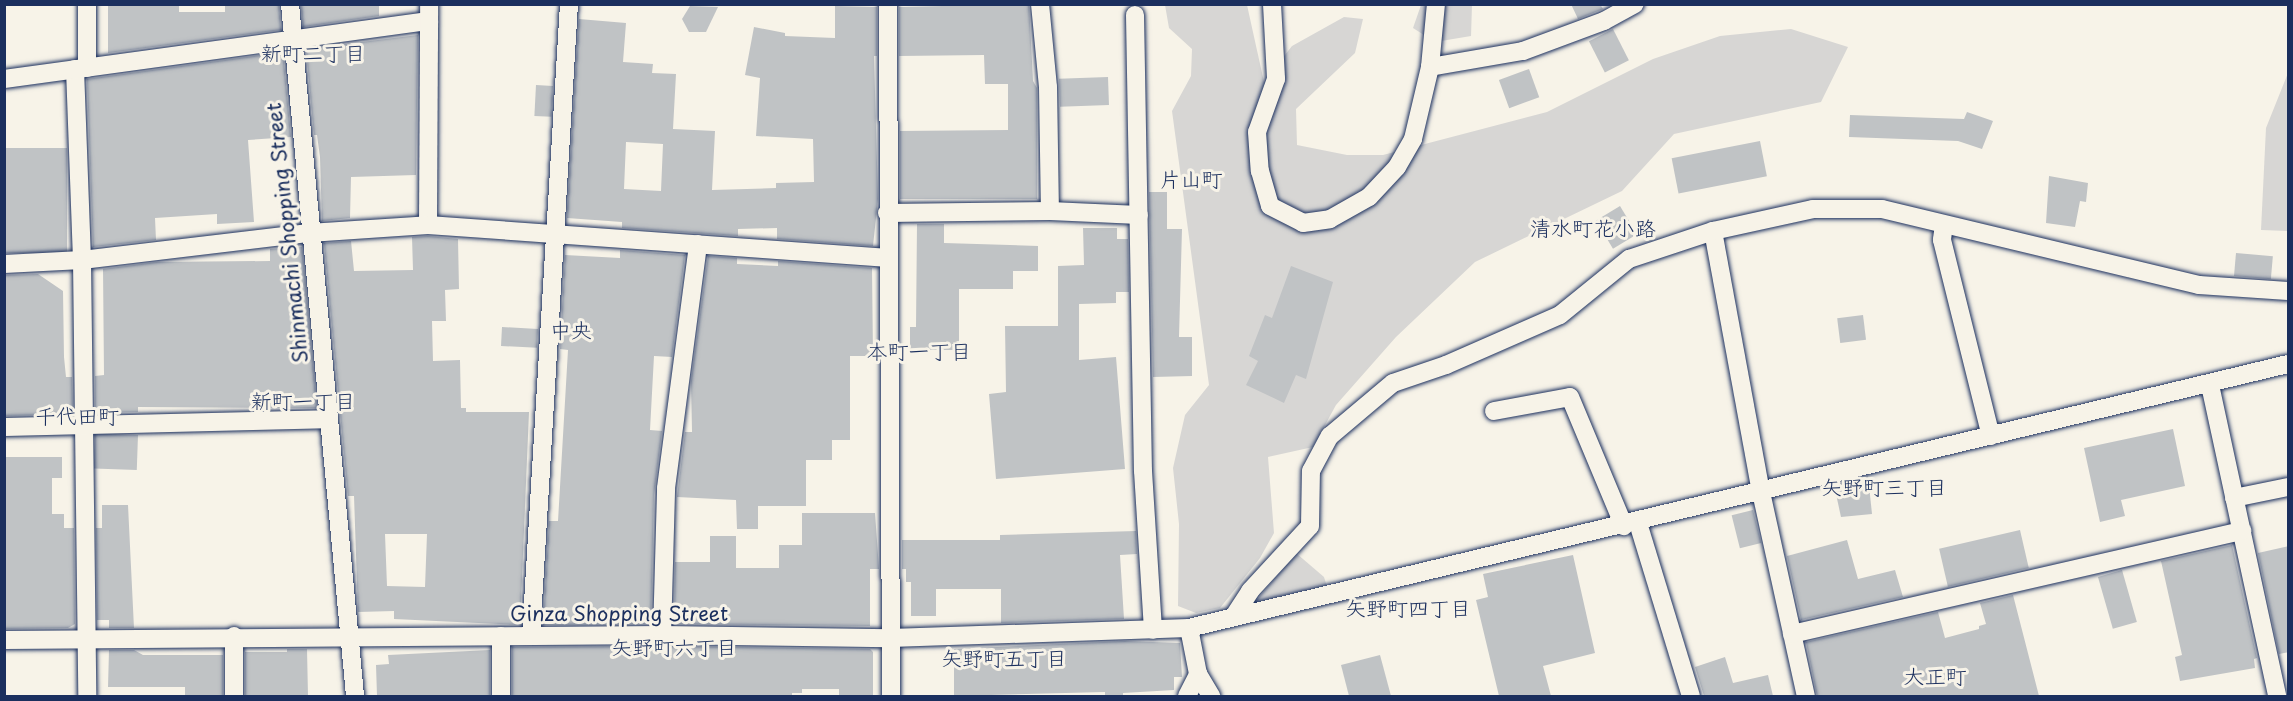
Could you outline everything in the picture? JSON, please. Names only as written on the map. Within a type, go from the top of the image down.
[{"type":"street","points":[[87,4],[81,69],[82,428],[84,637],[87,696]]},
{"type":"street","name":"Shinmachi Shopping Street","points":[[290,4],[290,37],[355,696]]},
{"type":"street","points":[[531,636],[552,234],[569,4]]},
{"type":"street","points":[[888,4],[887,213],[891,696]]},
{"type":"street","points":[[1040,4],[1048,87],[1050,211]]},
{"type":"street","points":[[1272,4],[1276,79],[1257,132],[1259,161],[1270,206],[1286,216],[1303,222],[1330,219],[1370,196],[1397,167],[1413,140],[1430,67],[1436,4]]},
{"type":"street","points":[[1430,67],[1523,51],[1604,21],[1635,4]]},
{"type":"street","points":[[4,79],[290,37],[429,13],[428,225]]},
{"type":"street","points":[[1135,15],[1143,471],[1153,630]]},
{"type":"street","points":[[1234,616],[1250,591],[1310,526],[1311,471],[1330,436],[1393,383],[1446,365],[1560,315],[1629,259],[1713,231],[1813,209],[1882,209],[2199,285],[2264,292],[2289,291]]},
{"type":"street","points":[[887,213],[1050,211],[1139,214]]},
{"type":"street","points":[[4,264],[82,260],[309,233],[428,225],[889,258]]},
{"type":"street","points":[[1944,225],[1942,240],[1991,436]]},
{"type":"street","points":[[1713,231],[1761,492],[1806,696]]},
{"type":"street","points":[[662,635],[666,488],[698,244]]},
{"type":"street","name":"Ginza Shopping Street","points":[[4,640],[84,637],[662,635],[890,638],[1189,628],[1991,436],[2210,386],[2289,364]]},
{"type":"street","points":[[2210,386],[2277,696]]},
{"type":"street","points":[[1494,411],[1570,397],[1631,524],[1691,696]]},
{"type":"street","points":[[4,427],[82,428],[327,419]]},
{"type":"street","points":[[2234,498],[2289,486]]},
{"type":"street","points":[[1792,634],[2242,531]]},
{"type":"street","points":[[1189,628],[1198,674],[1211,696]]},
{"type":"street","points":[[234,636],[234,696]]},
{"type":"street","points":[[501,636],[501,696]]},
{"type":"street","points":[[1187,696],[1198,674]]},
{"type":"shaded area","points":[[1165,5],[1247,5],[1264,82],[1292,46],[1344,17],[1363,19],[1355,53],[1296,109],[1297,145],[1347,155],[1383,155],[1547,112],[1653,59],[1720,36],[1791,29],[1848,47],[1821,102],[1674,134],[1622,191],[1475,262],[1396,337],[1336,405],[1313,447],[1268,457],[1274,533],[1260,558],[1220,608],[1196,613],[1178,606],[1179,524],[1173,468],[1185,415],[1209,385],[1172,111],[1191,76],[1192,49],[1169,28]]},
{"type":"shaded area","points":[[1421,5],[1472,5],[1471,36],[1435,42],[1413,28]]},
{"type":"shaded area","points":[[2288,73],[2288,231],[2261,230],[2266,128]]},
{"type":"shaded area","points":[[1296,553],[1324,577],[1329,593],[1246,613]]},
{"type":"building","points":[[108,4],[179,4],[179,12],[225,12],[225,5],[279,4],[281,30],[108,53]]},
{"type":"building","points":[[301,4],[379,4],[379,16],[303,27]]},
{"type":"building","points":[[1029,4],[1033,81],[1037,88],[1037,199],[900,199],[900,131],[1008,130],[1008,84],[985,84],[984,55],[899,56],[899,7]]},
{"type":"building","points":[[1571,4],[1600,4],[1603,9],[1578,19]]},
{"type":"building","points":[[690,6],[718,7],[706,32],[689,32],[682,19]]},
{"type":"building","points":[[835,6],[877,7],[877,56],[874,56],[878,199],[873,246],[777,239],[777,228],[738,229],[738,236],[622,228],[622,222],[567,218],[579,19],[626,23],[623,62],[653,64],[652,73],[676,74],[673,129],[715,131],[712,190],[776,188],[776,183],[814,182],[813,139],[756,136],[760,78],[745,75],[754,27],[785,33],[785,36],[835,38]],"holes":[[[626,142],[663,144],[661,191],[624,189]]]},
{"type":"building","points":[[1613,29],[1629,60],[1605,72],[1589,41]]},
{"type":"building","points":[[418,35],[416,175],[351,177],[350,218],[322,221],[320,157],[317,135],[314,135],[306,49]]},
{"type":"building","points":[[283,52],[291,137],[248,140],[254,222],[217,224],[217,214],[155,218],[156,240],[93,247],[87,79]]},
{"type":"building","points":[[1529,69],[1539,97],[1509,108],[1499,80]]},
{"type":"building","points":[[1108,77],[1109,105],[1060,107],[1059,79]]},
{"type":"building","points":[[536,85],[553,86],[551,117],[534,116]]},
{"type":"building","points":[[1967,112],[1993,121],[1982,149],[1958,141],[1849,137],[1850,115],[1964,119]]},
{"type":"building","points":[[1760,141],[1767,176],[1679,194],[1672,158]]},
{"type":"building","points":[[4,148],[67,148],[67,253],[4,253]]},
{"type":"building","points":[[2049,176],[2088,183],[2086,202],[2080,201],[2075,227],[2046,223]]},
{"type":"building","points":[[1149,192],[1167,192],[1167,229],[1182,229],[1179,337],[1192,337],[1192,376],[1153,377]]},
{"type":"building","points":[[1620,206],[1637,234],[1613,249],[1596,220]]},
{"type":"building","points":[[917,224],[944,224],[944,243],[1038,246],[1038,271],[1013,271],[1013,289],[959,289],[959,350],[910,350],[910,327],[916,327]]},
{"type":"building","points":[[1083,228],[1117,228],[1117,239],[1128,239],[1129,292],[1116,292],[1116,303],[1079,304],[1079,360],[1116,357],[1125,469],[996,479],[989,394],[1006,392],[1005,326],[1058,326],[1058,266],[1084,265]]},
{"type":"building","points":[[412,237],[458,239],[459,289],[445,290],[446,321],[432,321],[433,361],[460,360],[461,408],[466,408],[466,412],[529,412],[520,625],[394,619],[394,611],[358,612],[354,496],[348,496],[324,243],[351,241],[354,271],[413,270]],"holes":[[[385,534],[427,534],[425,587],[387,586]]]},
{"type":"building","points":[[302,247],[317,408],[138,407],[138,412],[95,413],[95,376],[104,375],[103,269],[157,262],[270,261],[270,249]]},
{"type":"building","points":[[620,250],[685,255],[672,357],[654,356],[650,430],[662,431],[654,495],[651,624],[543,625],[549,521],[558,521],[568,350],[560,349],[565,255],[620,258]]},
{"type":"building","points":[[2236,253],[2273,256],[2271,279],[2234,276]]},
{"type":"building","points":[[708,256],[737,258],[737,264],[778,266],[778,261],[872,268],[873,356],[850,356],[850,440],[832,440],[832,460],[806,460],[806,506],[758,506],[758,529],[737,529],[736,500],[677,497],[685,432],[692,432],[691,381]]},
{"type":"building","points":[[1291,266],[1333,282],[1306,379],[1296,375],[1284,403],[1246,385],[1258,361],[1249,356],[1265,315],[1272,318]]},
{"type":"building","points":[[38,274],[63,291],[64,357],[66,377],[72,377],[73,414],[4,416],[4,275]]},
{"type":"building","points":[[1863,315],[1866,340],[1840,343],[1837,318]]},
{"type":"building","points":[[502,327],[538,329],[537,348],[501,346]]},
{"type":"building","points":[[2173,429],[2185,486],[2121,500],[2125,516],[2100,522],[2084,448]]},
{"type":"building","points":[[95,433],[138,435],[137,470],[94,468]]},
{"type":"building","points":[[4,457],[62,457],[62,478],[52,478],[52,514],[64,514],[64,528],[74,528],[75,624],[68,628],[4,629]]},
{"type":"building","points":[[1868,476],[1872,514],[1841,517],[1834,485]]},
{"type":"building","points":[[102,505],[128,505],[134,628],[109,628],[109,620],[97,620],[96,528],[102,528]]},
{"type":"building","points":[[1753,510],[1761,543],[1740,548],[1732,515]]},
{"type":"building","points":[[802,513],[875,513],[879,569],[870,569],[870,626],[674,624],[675,562],[710,562],[710,536],[736,536],[736,568],[779,568],[779,545],[802,545]]},
{"type":"building","points":[[2020,530],[2029,568],[1948,587],[1939,549]]},
{"type":"building","points":[[1136,531],[1137,554],[1120,555],[1124,619],[1001,623],[1001,589],[936,589],[936,616],[911,616],[911,582],[906,582],[906,569],[902,569],[902,540],[1000,540],[1000,535]]},
{"type":"building","points":[[1847,540],[1858,579],[1895,570],[1903,597],[1801,620],[1787,556]]},
{"type":"building","points":[[2232,545],[2257,658],[2254,659],[2255,668],[2180,681],[2175,657],[2182,655],[2161,561]]},
{"type":"building","points":[[2289,546],[2289,652],[2279,654],[2258,553]]},
{"type":"building","points":[[1573,555],[1595,653],[1543,666],[1551,696],[1499,696],[1476,600],[1488,597],[1483,574]]},
{"type":"building","points":[[2122,570],[2137,622],[2113,629],[2098,577]]},
{"type":"building","points":[[2013,595],[2039,696],[1817,696],[1806,642],[1938,612],[1945,638],[1979,629],[1979,626],[1986,624],[1980,603]]},
{"type":"building","points":[[1125,641],[1180,643],[1182,677],[1174,677],[1174,690],[1123,693],[1123,696],[1105,696],[1105,692],[954,696],[954,649]]},
{"type":"building","points":[[662,646],[870,649],[873,652],[873,696],[839,696],[839,689],[802,689],[802,693],[792,693],[792,696],[512,696],[512,647]]},
{"type":"building","points":[[287,649],[307,649],[308,696],[245,696],[245,652],[287,652]]},
{"type":"building","points":[[109,650],[134,650],[143,655],[223,655],[223,696],[185,696],[185,687],[108,687]]},
{"type":"building","points":[[490,650],[490,696],[377,696],[376,665],[389,664],[388,655]]},
{"type":"building","points":[[1380,655],[1391,696],[1349,696],[1341,665]]},
{"type":"building","points":[[1725,657],[1733,683],[1768,675],[1773,696],[1704,696],[1695,667]]},
{"type":"district","name":"新町二丁目","points":[[313,52]]},
{"type":"district","name":"片山町","points":[[1191,178]]},
{"type":"district","name":"清水町花小路","points":[[1593,227]]},
{"type":"district","name":"中央","points":[[571,329]]},
{"type":"district","name":"本町一丁目","points":[[919,350]]},
{"type":"district","name":"新町一丁目","points":[[303,400]]},
{"type":"district","name":"千代田町","points":[[77,415]]},
{"type":"district","name":"矢野町三丁目","points":[[1884,486]]},
{"type":"district","name":"矢野町四丁目","points":[[1408,607]]},
{"type":"district","name":"矢野町六丁目","points":[[674,646]]},
{"type":"district","name":"矢野町五丁目","points":[[1004,657]]},
{"type":"district","name":"大正町","points":[[1935,675]]}]
